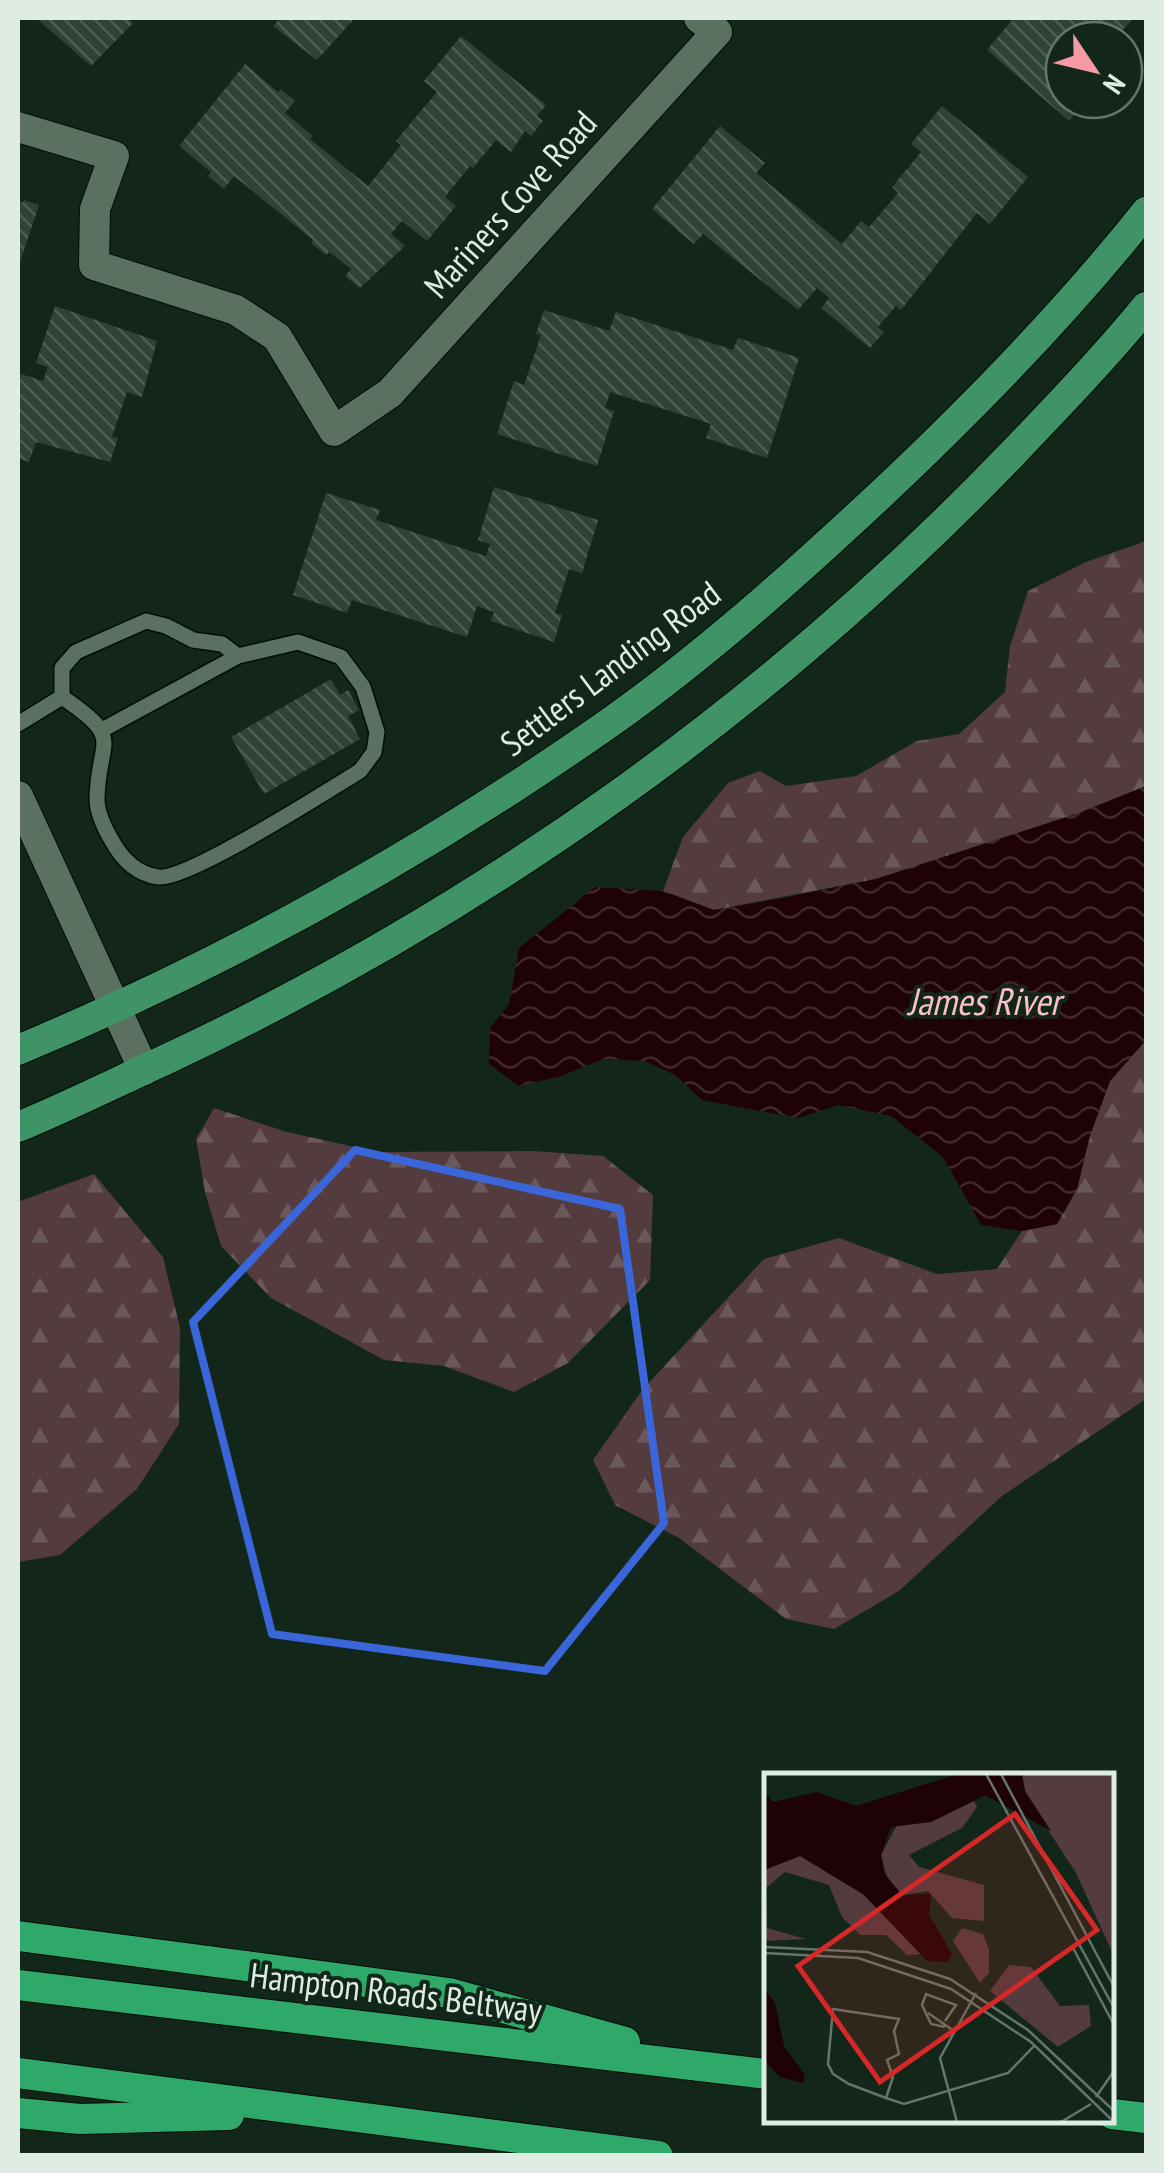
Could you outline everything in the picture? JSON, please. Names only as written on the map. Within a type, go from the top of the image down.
[{"type":"highway","points":[[18,1936],[449,1993],[714,2068]]},
{"type":"highway","name":"Hampton Roads Beltway","points":[[18,1985],[764,2074]]},
{"type":"highway","points":[[18,2073],[658,2156]]},
{"type":"highway","points":[[18,2112],[80,2119],[334,2113]]},
{"type":"highway","points":[[1114,2114],[1146,2118]]},
{"type":"main road","name":"Settlers Landing Road","points":[[18,1050],[294,918],[400,859],[608,724],[784,583],[935,444],[1028,350],[1146,212]]},
{"type":"main road","points":[[18,1126],[236,1026],[363,959],[491,882],[671,758],[826,632],[938,530],[1082,381],[1146,306]]},
{"type":"street","name":"Mariners Cove Road","points":[[18,127],[114,156],[95,210],[94,265],[236,310],[277,337],[334,431],[390,393],[716,32],[699,18]]},
{"type":"street","points":[[18,796],[144,1070]]},
{"type":"lane","points":[[62,698],[62,668],[76,652],[146,621],[193,640],[222,644],[238,656]]},
{"type":"lane","points":[[62,698],[102,730],[107,743],[97,800],[100,816],[120,856],[140,872],[162,878],[194,866],[360,772],[374,752],[377,732],[363,687],[341,657],[298,642],[238,656],[102,730]]},
{"type":"lane","points":[[18,724],[62,698]]},
{"type":"highlighted area","points":[[355,1150],[620,1209],[664,1523],[545,1671],[272,1634],[193,1322]]},
{"type":"green space","points":[[1146,541],[1146,786],[1079,813],[876,879],[714,910],[663,891],[683,837],[728,783],[760,771],[786,786],[856,776],[917,741],[959,734],[1005,692],[1010,646],[1028,591],[1086,562]]},
{"type":"green space","points":[[1146,1040],[1146,1399],[1002,1496],[899,1591],[834,1629],[786,1619],[679,1538],[615,1505],[593,1460],[643,1389],[764,1259],[839,1238],[937,1274],[997,1269],[1022,1231],[1057,1224],[1077,1189],[1089,1136],[1110,1081]]},
{"type":"green space","points":[[214,1108],[287,1132],[377,1152],[533,1151],[603,1156],[653,1195],[650,1280],[568,1363],[514,1392],[444,1366],[384,1360],[271,1298],[221,1246],[205,1192],[196,1139]]},
{"type":"green space","points":[[94,1174],[163,1257],[180,1328],[179,1424],[137,1489],[60,1555],[18,1562],[18,1202]]},
{"type":"water","name":"James River","points":[[1146,786],[1146,1040],[1110,1081],[1090,1136],[1077,1189],[1057,1224],[1022,1231],[981,1225],[943,1157],[891,1116],[838,1105],[798,1118],[702,1100],[675,1075],[645,1061],[603,1059],[561,1076],[519,1086],[489,1064],[490,1028],[509,1004],[519,948],[595,887],[663,891],[714,910],[778,899],[876,879],[1079,813]]},
{"type":"building","points":[[36,18],[127,18],[133,23],[91,66]]},
{"type":"building","points":[[281,18],[355,18],[317,60],[273,26]]},
{"type":"building","points":[[1014,18],[1133,18],[1044,20],[1044,99],[987,50]]},
{"type":"building","points":[[461,36],[546,105],[537,116],[543,121],[531,136],[525,131],[511,152],[496,140],[473,168],[470,166],[445,197],[456,206],[427,241],[402,221],[391,234],[405,246],[360,288],[345,276],[351,269],[329,252],[326,255],[234,176],[224,189],[208,176],[211,172],[179,146],[245,64],[295,101],[285,113],[313,136],[310,139],[368,186],[401,145],[396,141],[398,138],[437,92],[424,81]]},
{"type":"building","points":[[942,106],[1028,177],[990,224],[977,213],[901,310],[896,306],[878,327],[884,332],[870,348],[821,308],[829,298],[817,288],[798,310],[703,234],[694,244],[652,209],[720,126],[765,163],[756,173],[842,244],[861,221],[869,227],[898,193],[892,187],[921,152],[911,144]]},
{"type":"building","points":[[18,201],[39,205],[18,268]]},
{"type":"building","points":[[55,306],[157,341],[142,397],[127,392],[112,437],[118,438],[110,462],[36,442],[29,462],[18,458],[18,373],[43,381],[48,367],[36,363]]},
{"type":"building","points":[[544,310],[609,331],[616,312],[733,350],[738,338],[799,358],[767,458],[706,438],[711,424],[610,392],[605,408],[614,411],[597,466],[497,434],[514,381],[524,385],[541,335],[536,334]]},
{"type":"building","points":[[494,487],[598,520],[582,573],[569,569],[555,613],[562,615],[554,642],[491,621],[494,612],[477,606],[467,637],[352,600],[347,613],[293,595],[326,493],[380,510],[376,520],[486,556],[490,544],[478,540]]},
{"type":"building","points":[[331,679],[340,695],[348,690],[359,710],[348,716],[360,739],[264,794],[231,737]]}]
